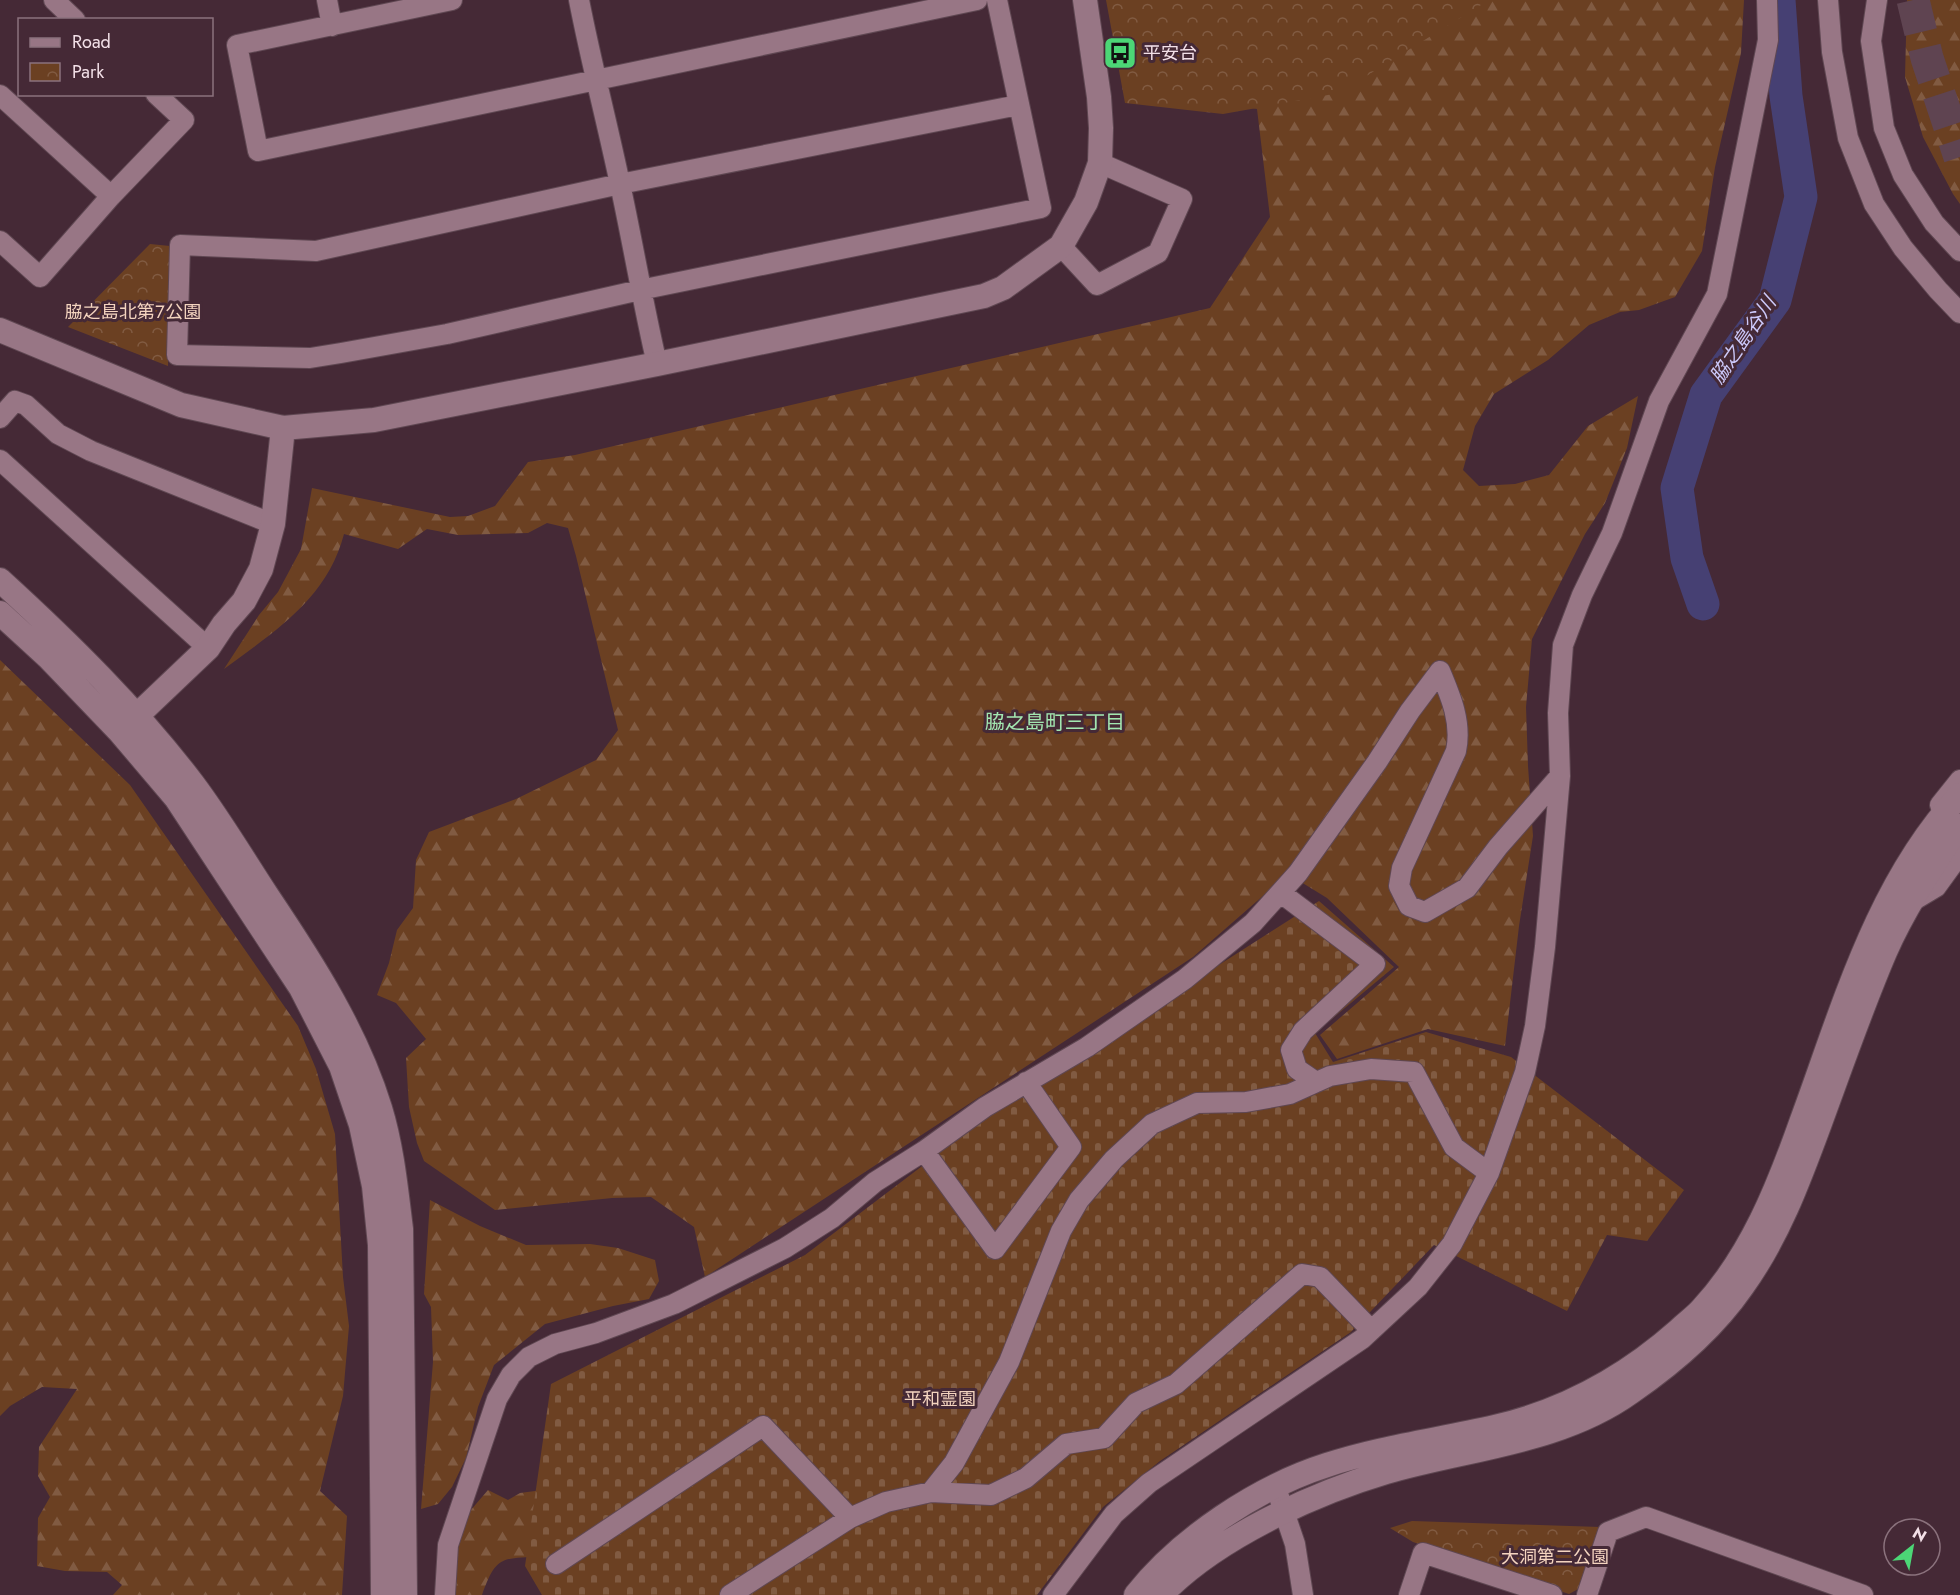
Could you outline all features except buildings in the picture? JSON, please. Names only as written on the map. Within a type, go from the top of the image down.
[{"type":"street","points":[[54,0],[73,18]]},
{"type":"street","points":[[327,0],[332,26]]},
{"type":"street","points":[[452,0],[237,45],[258,151],[977,0]]},
{"type":"street","points":[[579,0],[657,364]]},
{"type":"street","points":[[997,0],[1041,208],[640,290],[447,334],[310,358],[177,355],[180,245],[316,251],[620,184],[1018,105]]},
{"type":"street","points":[[0,330],[181,405],[283,428],[374,420],[984,296],[1003,288],[1061,246],[1086,202],[1100,163],[1100,108],[1085,0]]},
{"type":"street","points":[[1053,1595],[1114,1514],[1149,1483],[1362,1339],[1418,1287],[1452,1244],[1489,1173],[1525,1072],[1535,1026],[1546,935],[1560,776],[1558,713],[1563,645],[1581,595],[1612,533],[1659,401],[1717,294],[1768,40],[1767,0]]},
{"type":"street","points":[[1828,0],[1832,52],[1848,138],[1874,204],[1903,248],[1960,313]]},
{"type":"street","points":[[1877,0],[1871,41],[1884,128],[1903,176],[1934,223],[1960,251]]},
{"type":"street","points":[[0,95],[111,196]]},
{"type":"street","points":[[0,241],[40,277],[111,196],[184,120],[158,96]]},
{"type":"street","points":[[1061,246],[1097,285],[1158,253],[1182,199],[1100,163]]},
{"type":"street","points":[[0,418],[15,401],[26,405],[58,434],[91,451],[273,524]]},
{"type":"street","points":[[128,724],[208,648],[224,624],[244,602],[261,569],[273,524],[283,428]]},
{"type":"street","points":[[0,460],[208,648]]},
{"type":"street","points":[[0,580],[62,636],[128,724],[301,988],[341,1066],[361,1125],[374,1185],[380,1245],[383,1595]]},
{"type":"street","points":[[0,613],[49,658],[128,724],[194,785],[312,963],[341,1012],[364,1063],[381,1110],[393,1170],[401,1229],[405,1595]]},
{"type":"street","points":[[445,1595],[448,1545],[496,1399],[511,1375],[530,1357],[555,1344],[597,1333],[674,1304],[784,1248],[832,1218],[875,1182],[986,1107],[1087,1047],[1185,979],[1253,923],[1298,873],[1440,671],[1453,700],[1459,737],[1456,751],[1402,868],[1399,886],[1409,906],[1425,912],[1467,888],[1497,847],[1560,776]]},
{"type":"street","points":[[1136,1595],[1176,1554],[1228,1512],[1275,1485],[1327,1465],[1383,1450],[1498,1426],[1541,1413],[1582,1396],[1625,1372],[1701,1310],[1736,1264],[1765,1215],[1877,925],[1935,813],[1960,780]]},
{"type":"street","points":[[1899,881],[1942,815],[1960,795]]},
{"type":"street","points":[[1161,1595],[1179,1576],[1233,1540],[1284,1511],[1386,1472],[1502,1445],[1587,1416],[1629,1394],[1665,1367],[1705,1332],[1742,1288],[1773,1238],[1796,1189],[1886,950],[1910,903],[1960,826]]},
{"type":"street","points":[[1910,903],[1936,886],[1960,854]]},
{"type":"street","points":[[1281,893],[1375,964],[1304,1030],[1291,1050],[1297,1069],[1316,1082]]},
{"type":"street","points":[[931,1492],[954,1463],[1009,1362],[1061,1231],[1079,1200],[1114,1159],[1152,1124],[1197,1103],[1246,1101],[1290,1094],[1330,1077],[1371,1069],[1414,1072],[1454,1147],[1489,1173]]},
{"type":"street","points":[[924,1151],[995,1250],[1071,1147],[1026,1082]]},
{"type":"street","points":[[730,1595],[850,1518],[886,1502],[931,1492],[991,1495],[1026,1478],[1066,1444],[1104,1438],[1136,1403],[1176,1384],[1302,1274],[1320,1277],[1371,1330]]},
{"type":"street","points":[[556,1564],[763,1426],[850,1518]]},
{"type":"street","points":[[1275,1485],[1295,1544],[1303,1595]]},
{"type":"street","points":[[1587,1595],[1608,1532],[1646,1517],[1863,1595]]},
{"type":"street","points":[[1409,1595],[1423,1553],[1552,1595]]},
{"type":"green space","points":[[1106,0],[1489,0],[1339,93],[1223,114],[1125,103]]},
{"type":"green space","points":[[1123,0],[1744,0],[1741,53],[1715,167],[1702,251],[1675,297],[1639,310],[1620,312],[1589,325],[1548,360],[1494,394],[1475,426],[1463,470],[1479,486],[1515,484],[1549,475],[1588,426],[1638,396],[1627,448],[1605,503],[1585,534],[1532,639],[1526,707],[1533,836],[1519,926],[1505,1046],[1428,1029],[1337,1059],[1320,1035],[1399,967],[1327,898],[1288,874],[1193,957],[705,1277],[694,1227],[651,1197],[612,1198],[495,1210],[424,1161],[417,1143],[409,1107],[406,1058],[426,1039],[396,1003],[377,995],[389,963],[397,930],[413,908],[416,860],[429,832],[516,799],[596,760],[618,730],[576,556],[568,528],[547,523],[528,533],[458,535],[427,529],[398,549],[344,534],[336,557],[325,577],[297,612],[224,669],[259,615],[278,592],[301,549],[312,488],[450,517],[468,516],[495,506],[528,462],[575,455],[1210,308],[1270,217],[1257,109],[1140,88]]},
{"type":"green space","points":[[1907,0],[1960,0],[1960,204],[1923,137],[1905,77]]},
{"type":"green space","name":"脇之島北第７公園","points":[[150,244],[170,246],[168,366],[68,327]]},
{"type":"green space","points":[[0,660],[130,785],[298,1026],[316,1069],[335,1134],[343,1277],[349,1326],[343,1396],[320,1491],[347,1516],[342,1595],[113,1595],[122,1585],[107,1572],[65,1571],[37,1566],[38,1518],[50,1497],[38,1476],[39,1447],[77,1389],[42,1387],[10,1406],[0,1416]]},
{"type":"green space","name":"平和霊園","points":[[1319,901],[1394,967],[1315,1033],[1333,1062],[1426,1032],[1511,1057],[1684,1190],[1647,1241],[1607,1235],[1567,1311],[1434,1245],[1351,1332],[1160,1461],[1103,1507],[1037,1595],[542,1595],[525,1566],[551,1384],[805,1255],[1017,1094]]},
{"type":"green space","points":[[430,1200],[480,1226],[526,1245],[590,1244],[618,1248],[655,1260],[659,1281],[649,1299],[545,1324],[494,1365],[478,1407],[466,1458],[452,1487],[438,1504],[421,1509],[433,1362],[431,1307],[424,1294]]},
{"type":"green space","points":[[550,1489],[541,1557],[508,1559],[502,1562],[491,1573],[482,1595],[449,1595],[450,1555],[464,1518],[488,1490],[508,1500],[520,1493]]},
{"type":"green space","name":"大洞第二公園","points":[[1412,1521],[1600,1527],[1582,1587],[1569,1594],[1413,1542],[1390,1528]]},
{"type":"waterway","name":"脇之島谷川","points":[[1703,604],[1687,558],[1677,488],[1706,395],[1775,300],[1801,197],[1786,96],[1779,0]]},
{"type":"tunnel","points":[[1913,0],[1927,58],[1960,157]]},
{"type":"place","name":"平安台","points":[[1120,53]]},
{"type":"district","name":"脇之島町三丁目","points":[[1055,722]]}]
